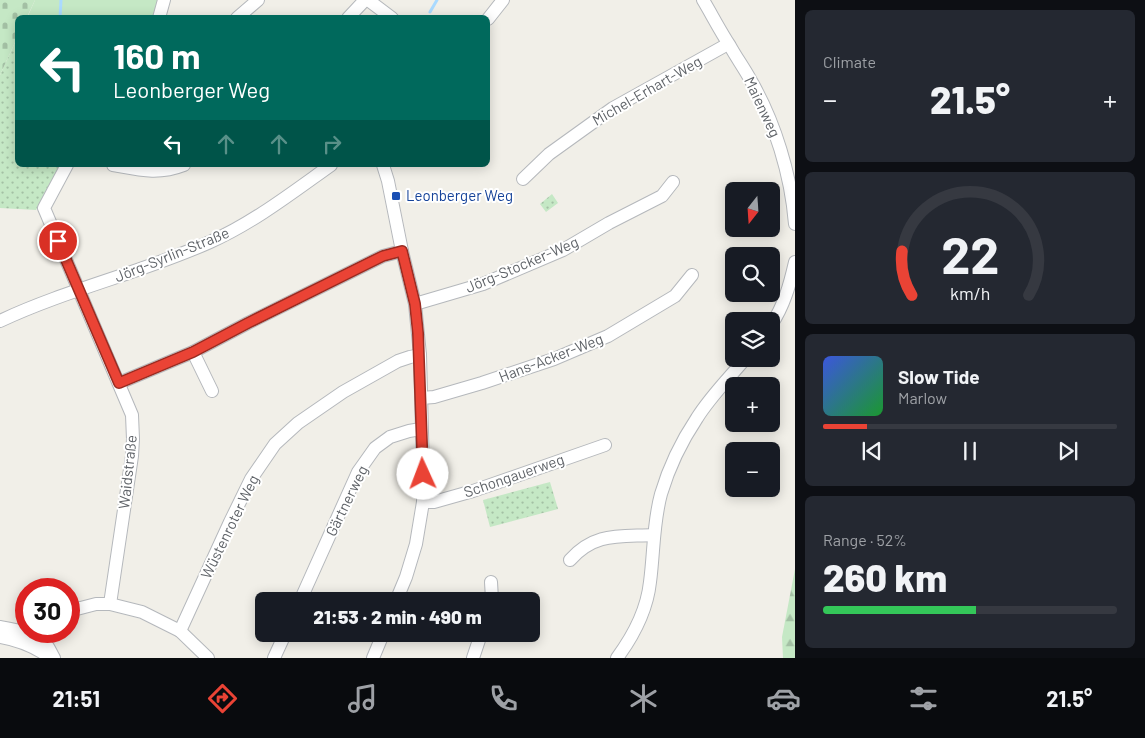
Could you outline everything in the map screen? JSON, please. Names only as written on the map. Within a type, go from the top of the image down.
[{"type":"street","points":[[161,15],[164,0]]},
{"type":"street","points":[[240,15],[258,0]]},
{"type":"street","points":[[351,15],[366,0],[388,15]]},
{"type":"street","points":[[490,16],[503,0]]},
{"type":"street","name":"Maienweg","points":[[702,0],[751,79],[775,132],[787,173],[795,224]]},
{"type":"street","name":"Michel-Erhart-Weg","points":[[522,179],[549,154],[613,108],[728,44]]},
{"type":"street","name":"Waidstraße","points":[[66,167],[44,208],[132,415],[132,456],[110,604]]},
{"type":"street","points":[[124,167],[146,171],[171,170],[179,167]]},
{"type":"street","name":"Jörg-Syrlin-Straße","points":[[0,321],[26,309],[211,242],[246,224],[328,167]]},
{"type":"street","points":[[384,167],[415,304],[420,355],[423,502],[416,544],[400,592]]},
{"type":"street","name":"Jörg-Stocker-Weg","points":[[415,304],[483,284],[563,250],[662,196],[673,182]]},
{"type":"street","points":[[119,383],[193,352],[383,256],[402,251]]},
{"type":"street","points":[[779,312],[795,262]]},
{"type":"street","name":"Hans-Acker-Weg","points":[[421,398],[434,397],[482,383],[554,359],[608,336],[675,296],[692,275]]},
{"type":"street","points":[[193,352],[212,391]]},
{"type":"street","name":"Wüstenroter Weg","points":[[180,631],[251,479],[275,444],[298,424],[343,392],[398,361],[420,355]]},
{"type":"street","points":[[617,658],[630,641],[642,615],[650,583],[660,496],[671,463],[697,418],[738,367]]},
{"type":"street","name":"Gärtnerweg","points":[[304,592],[358,472],[375,448],[390,437],[421,429]]},
{"type":"street","name":"Schongauerweg","points":[[423,502],[434,502],[473,491],[605,445]]},
{"type":"street","points":[[570,560],[579,550],[604,538],[654,536]]},
{"type":"street","points":[[491,582],[491,592]]},
{"type":"street","points":[[80,609],[96,604],[110,604],[142,612],[180,631],[208,658]]},
{"type":"street","points":[[0,628],[15,630]]},
{"type":"street","points":[[0,637],[15,640]]},
{"type":"street","points":[[274,658],[281,642]]},
{"type":"street","points":[[372,658],[379,642]]},
{"type":"street","points":[[473,658],[478,642]]},
{"type":"street","points":[[41,643],[48,648],[52,658]]},
{"type":"green space","points":[[0,0],[35,0],[28,15],[15,15],[15,42],[0,75]]},
{"type":"green space","points":[[35,0],[160,0],[155,15],[28,15]]},
{"type":"green space","points":[[15,42],[15,167],[61,167],[36,210],[0,208],[0,75]]},
{"type":"green space","points":[[552,194],[558,203],[546,212],[540,204]]},
{"type":"green space","points":[[550,482],[558,509],[490,527],[483,500]]},
{"type":"green space","points":[[795,569],[795,658],[783,658],[782,637]]},
{"type":"waterway","points":[[60,15],[61,0]]},
{"type":"waterway","points":[[430,12],[437,0]]},
{"type":"place","name":"Leonberger Weg","points":[[396,196]]},
{"type":"route","points":[[58,241],[119,383],[193,352],[383,256],[402,251],[415,304],[418,333],[423,474]]}]
